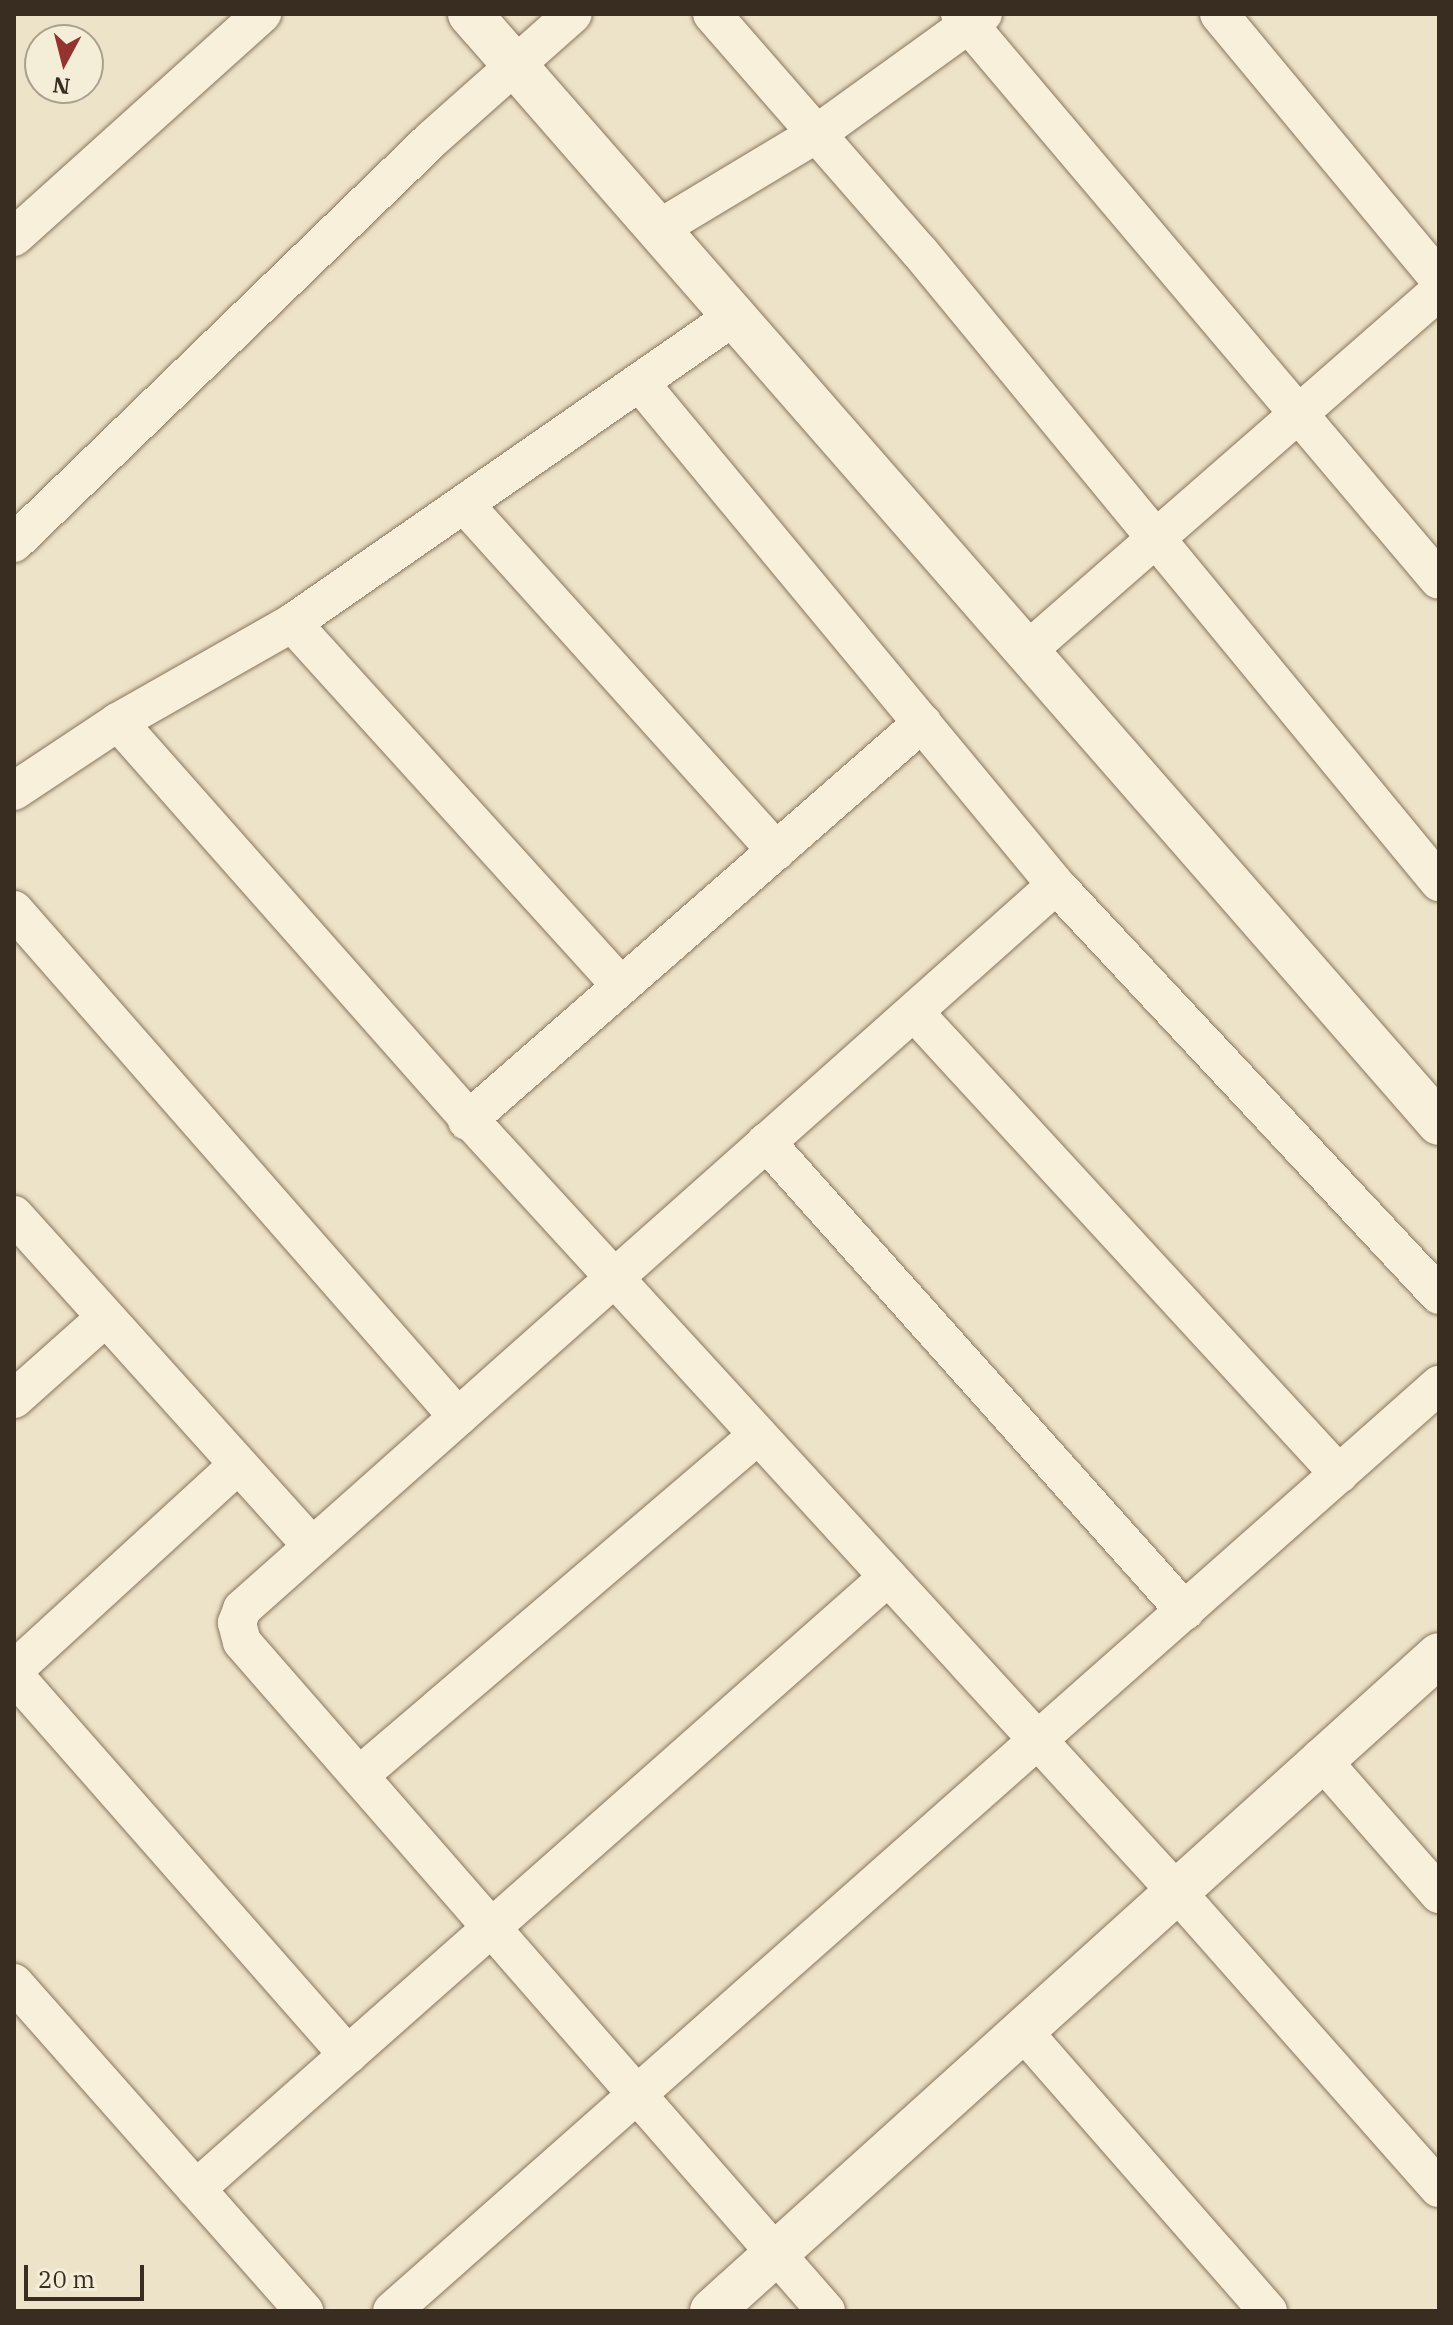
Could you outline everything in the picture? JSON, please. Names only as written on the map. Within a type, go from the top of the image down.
[{"type":"street","points":[[14,237],[262,14]]},
{"type":"street","points":[[470,14],[1439,1123]]},
{"type":"street","points":[[14,543],[432,139],[573,14]]},
{"type":"street","points":[[712,14],[919,251],[1439,882]]},
{"type":"street","points":[[1219,14],[1439,279]]},
{"type":"street","points":[[660,228],[815,135],[970,17],[1297,415],[1439,580]]},
{"type":"street","points":[[1027,651],[1439,291]]},
{"type":"street","points":[[14,791],[118,722],[292,623],[736,315]]},
{"type":"street","points":[[640,383],[1056,885],[1439,1295]]},
{"type":"street","points":[[464,504],[776,851]]},
{"type":"street","points":[[292,623],[621,986]]},
{"type":"street","points":[[118,722],[468,1120],[1175,1890],[1439,2188]]},
{"type":"street","points":[[468,1120],[922,723]]},
{"type":"street","points":[[826,2311],[361,1774],[242,1642],[237,1623],[242,1609],[1056,885]]},
{"type":"street","points":[[14,910],[458,1417]]},
{"type":"street","points":[[914,1012],[1339,1474]]},
{"type":"street","points":[[766,1142],[1185,1611]]},
{"type":"street","points":[[14,1215],[312,1546]]},
{"type":"street","points":[[14,1399],[105,1318]]},
{"type":"street","points":[[392,2311],[1439,1385]]},
{"type":"street","points":[[361,1774],[758,1435]]},
{"type":"street","points":[[237,1466],[14,1673],[348,2055]]},
{"type":"street","points":[[196,2189],[888,1577]]},
{"type":"street","points":[[712,2311],[1320,1758],[1439,1655]]},
{"type":"street","points":[[1320,1758],[1439,1894]]},
{"type":"street","points":[[14,1983],[304,2311]]},
{"type":"street","points":[[1021,2029],[1268,2311]]}]
